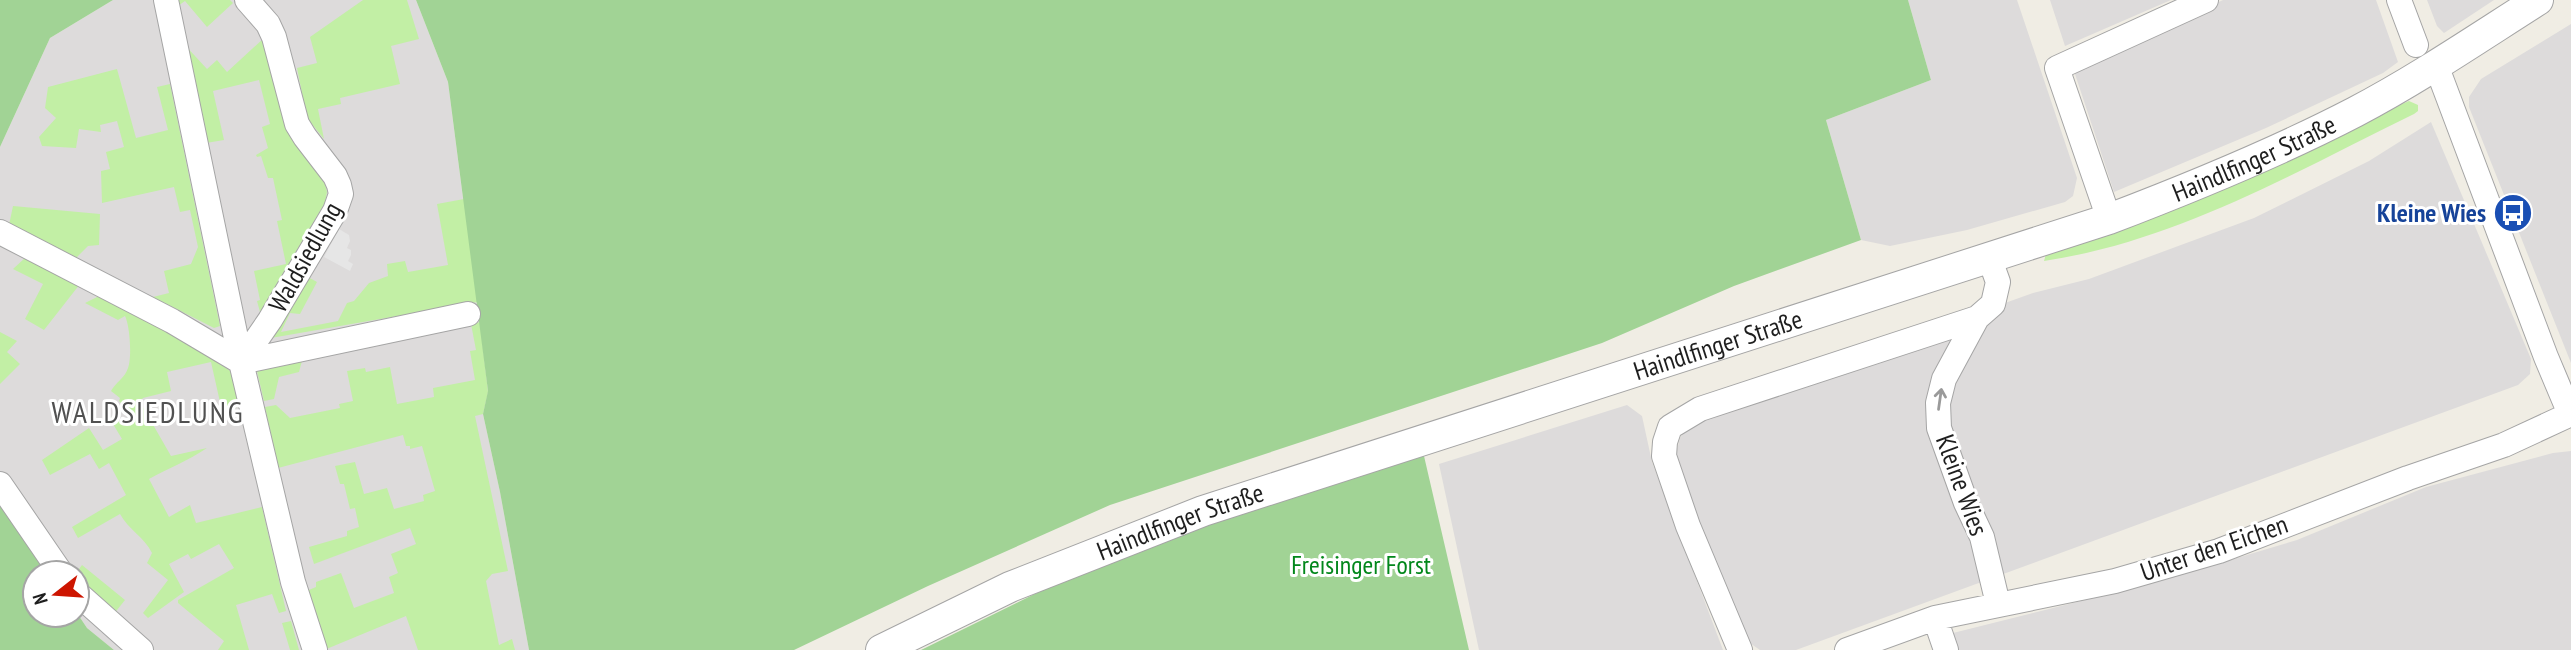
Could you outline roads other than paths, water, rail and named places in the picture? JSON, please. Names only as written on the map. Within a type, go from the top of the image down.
[{"type":"street","name":"Waldsiedlung","points":[[166,0],[241,362],[293,582],[315,650]]},
{"type":"street","name":"Waldsiedlung","points":[[241,362],[270,320],[335,211],[341,194],[335,176],[300,130],[274,37],[268,24],[247,0]]},
{"type":"street","points":[[2109,219],[2057,68],[2206,0]]},
{"type":"street","points":[[2399,0],[2426,55],[2571,414]]},
{"type":"street","name":"Haindlfinger Straße","points":[[881,650],[1010,587],[1203,511],[2109,219],[2186,189],[2358,111],[2426,55],[2538,0]]},
{"type":"street","points":[[0,232],[172,321],[241,362]]},
{"type":"street","name":"Kleine Wies","points":[[1989,257],[1998,282],[1993,304],[1977,318],[1944,379],[1938,403],[1939,428],[1961,490],[1982,537],[1998,604]]},
{"type":"street","name":"Waldsiedlung","points":[[241,362],[468,314]]},
{"type":"street","points":[[1740,650],[1688,526],[1664,456],[1670,427],[1700,409],[1977,318]]},
{"type":"street","name":"Unter den Eichen","points":[[1847,650],[1936,618],[2115,581],[2219,551],[2408,478],[2537,432],[2571,414]]},
{"type":"street","points":[[0,484],[51,559]]},
{"type":"street","points":[[91,605],[141,650]]},
{"type":"street","points":[[1936,618],[1946,650]]},
{"type":"place","name":"Kleine Wies","points":[[2513,213]]},
{"type":"district","name":"WALDSIEDLUNG","points":[[148,413]]},
{"type":"park label","name":"Freisinger Forst","points":[[1361,565]]}]
